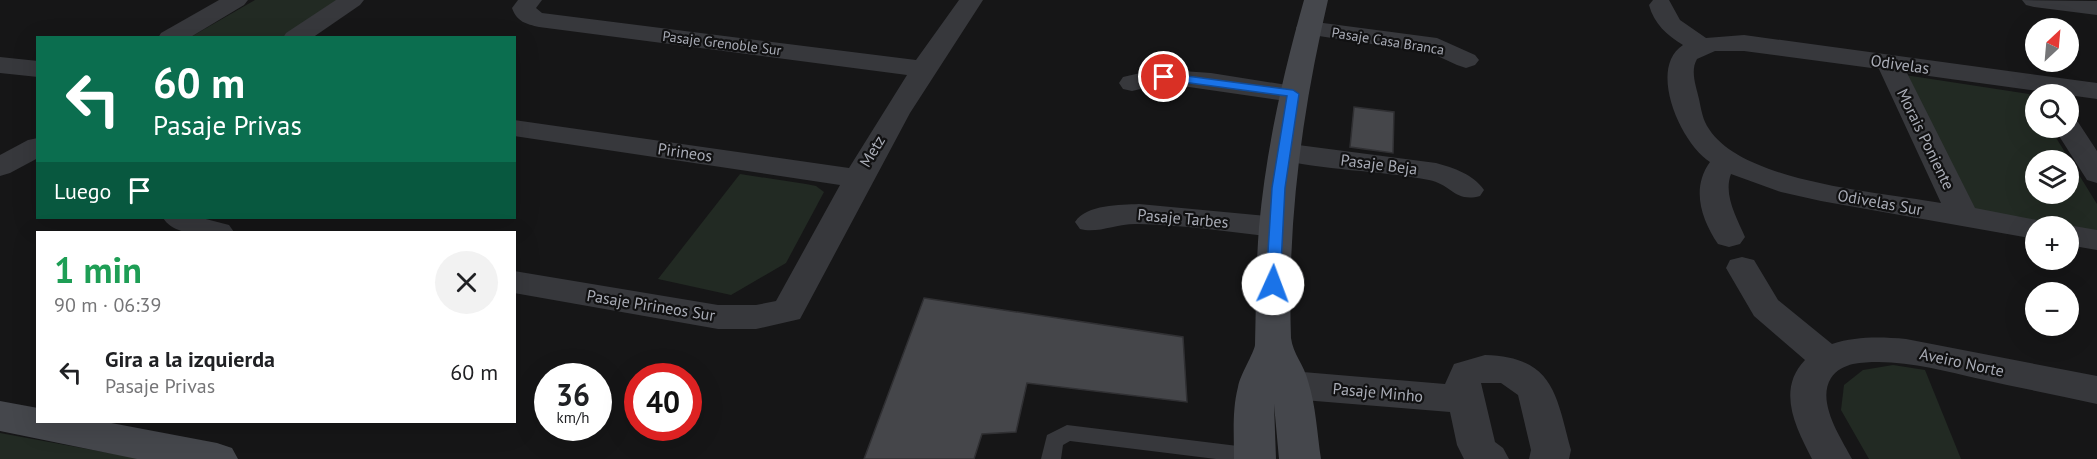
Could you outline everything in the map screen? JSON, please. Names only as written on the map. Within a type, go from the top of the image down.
[{"type":"street","points":[[173,36],[236,0]]},
{"type":"street","points":[[298,36],[351,0]]},
{"type":"street","name":"Metz","points":[[788,311],[856,178],[922,69],[971,0]]},
{"type":"street","points":[[2034,0],[2097,8]]},
{"type":"street","points":[[1661,5],[1668,24],[1702,46]]},
{"type":"street","name":"Pasaje Grenoble Sur","points":[[528,6],[527,16],[539,20],[922,69]]},
{"type":"street","points":[[1300,459],[1291,386],[1287,371],[1274,348],[1275,227],[1283,152],[1293,94],[1312,14]]},
{"type":"street","name":"Pasaje Casa Branca","points":[[1312,14],[1437,46],[1466,60]]},
{"type":"street","name":"Odivelas","points":[[1702,46],[1744,43],[1889,62],[2025,86]]},
{"type":"street","name":"Odivelas Sur","points":[[1702,46],[1685,55],[1681,62],[1682,81],[1698,135],[1708,146],[1729,161],[1760,175],[1794,186],[2025,227]]},
{"type":"street","name":"Morais Poniente","points":[[1889,62],[1963,216]]},
{"type":"street","points":[[0,65],[36,69]]},
{"type":"street","points":[[1132,83],[1150,78],[1171,77],[1293,94]]},
{"type":"street","name":"Odivelas","points":[[2079,90],[2097,91]]},
{"type":"street","name":"Pirineos","points":[[516,128],[856,178]]},
{"type":"street","points":[[2074,138],[2097,174]]},
{"type":"street","points":[[0,167],[36,147]]},
{"type":"street","name":"Pasaje Beja","points":[[1283,152],[1436,172],[1450,177],[1469,190]]},
{"type":"street","points":[[1729,161],[1715,173],[1712,184],[1729,237]]},
{"type":"street","name":"Pasaje Tarbes","points":[[1091,222],[1113,215],[1139,214],[1275,227]]},
{"type":"street","points":[[182,219],[196,227],[214,231]]},
{"type":"street","points":[[2079,237],[2097,240]]},
{"type":"street","points":[[1742,268],[1766,308],[1828,360],[1815,371],[1808,386],[1808,401],[1813,419],[1832,459]]},
{"type":"street","name":"Pasaje Pirineos Sur","points":[[516,282],[718,316],[756,317],[788,311]]},
{"type":"street","points":[[1255,458],[1257,381],[1266,357],[1274,348]]},
{"type":"street","name":"Aveiro Norte","points":[[1828,360],[1856,350],[1894,349],[2097,390]]},
{"type":"street","points":[[1489,459],[1479,452],[1476,445],[1465,399],[1463,378],[1473,370],[1506,371],[1523,377],[1536,391],[1551,450],[1549,459]]},
{"type":"street","name":"Pasaje Minho","points":[[1291,386],[1465,399]]},
{"type":"street","points":[[0,416],[217,459]]},
{"type":"lane","points":[[1051,459],[1054,441],[1067,433],[1157,451],[1255,458]]},
{"type":"shaded area","points":[[255,0],[340,0],[286,36],[192,36]]},
{"type":"shaded area","points":[[1905,75],[2025,93],[2025,138],[2056,138],[2064,150],[2025,150],[2025,204],[2079,204],[2079,175],[2097,204],[2097,232],[2079,229],[2079,216],[2025,216],[2025,220],[1969,210]]},
{"type":"shaded area","points":[[740,174],[816,186],[824,192],[786,263],[731,295],[658,279]]},
{"type":"shaded area","points":[[1893,365],[1925,370],[1961,459],[1869,459],[1841,410],[1844,385],[1863,370]]},
{"type":"shaded area","points":[[0,433],[142,459],[0,459]]},
{"type":"building","points":[[1354,107],[1394,112],[1393,153],[1350,147]]},
{"type":"building","points":[[924,298],[1183,337],[1187,402],[1027,383],[1016,432],[982,434],[974,459],[864,459]]},
{"type":"route","points":[[1164,77],[1293,94],[1279,188],[1273,284]]}]
